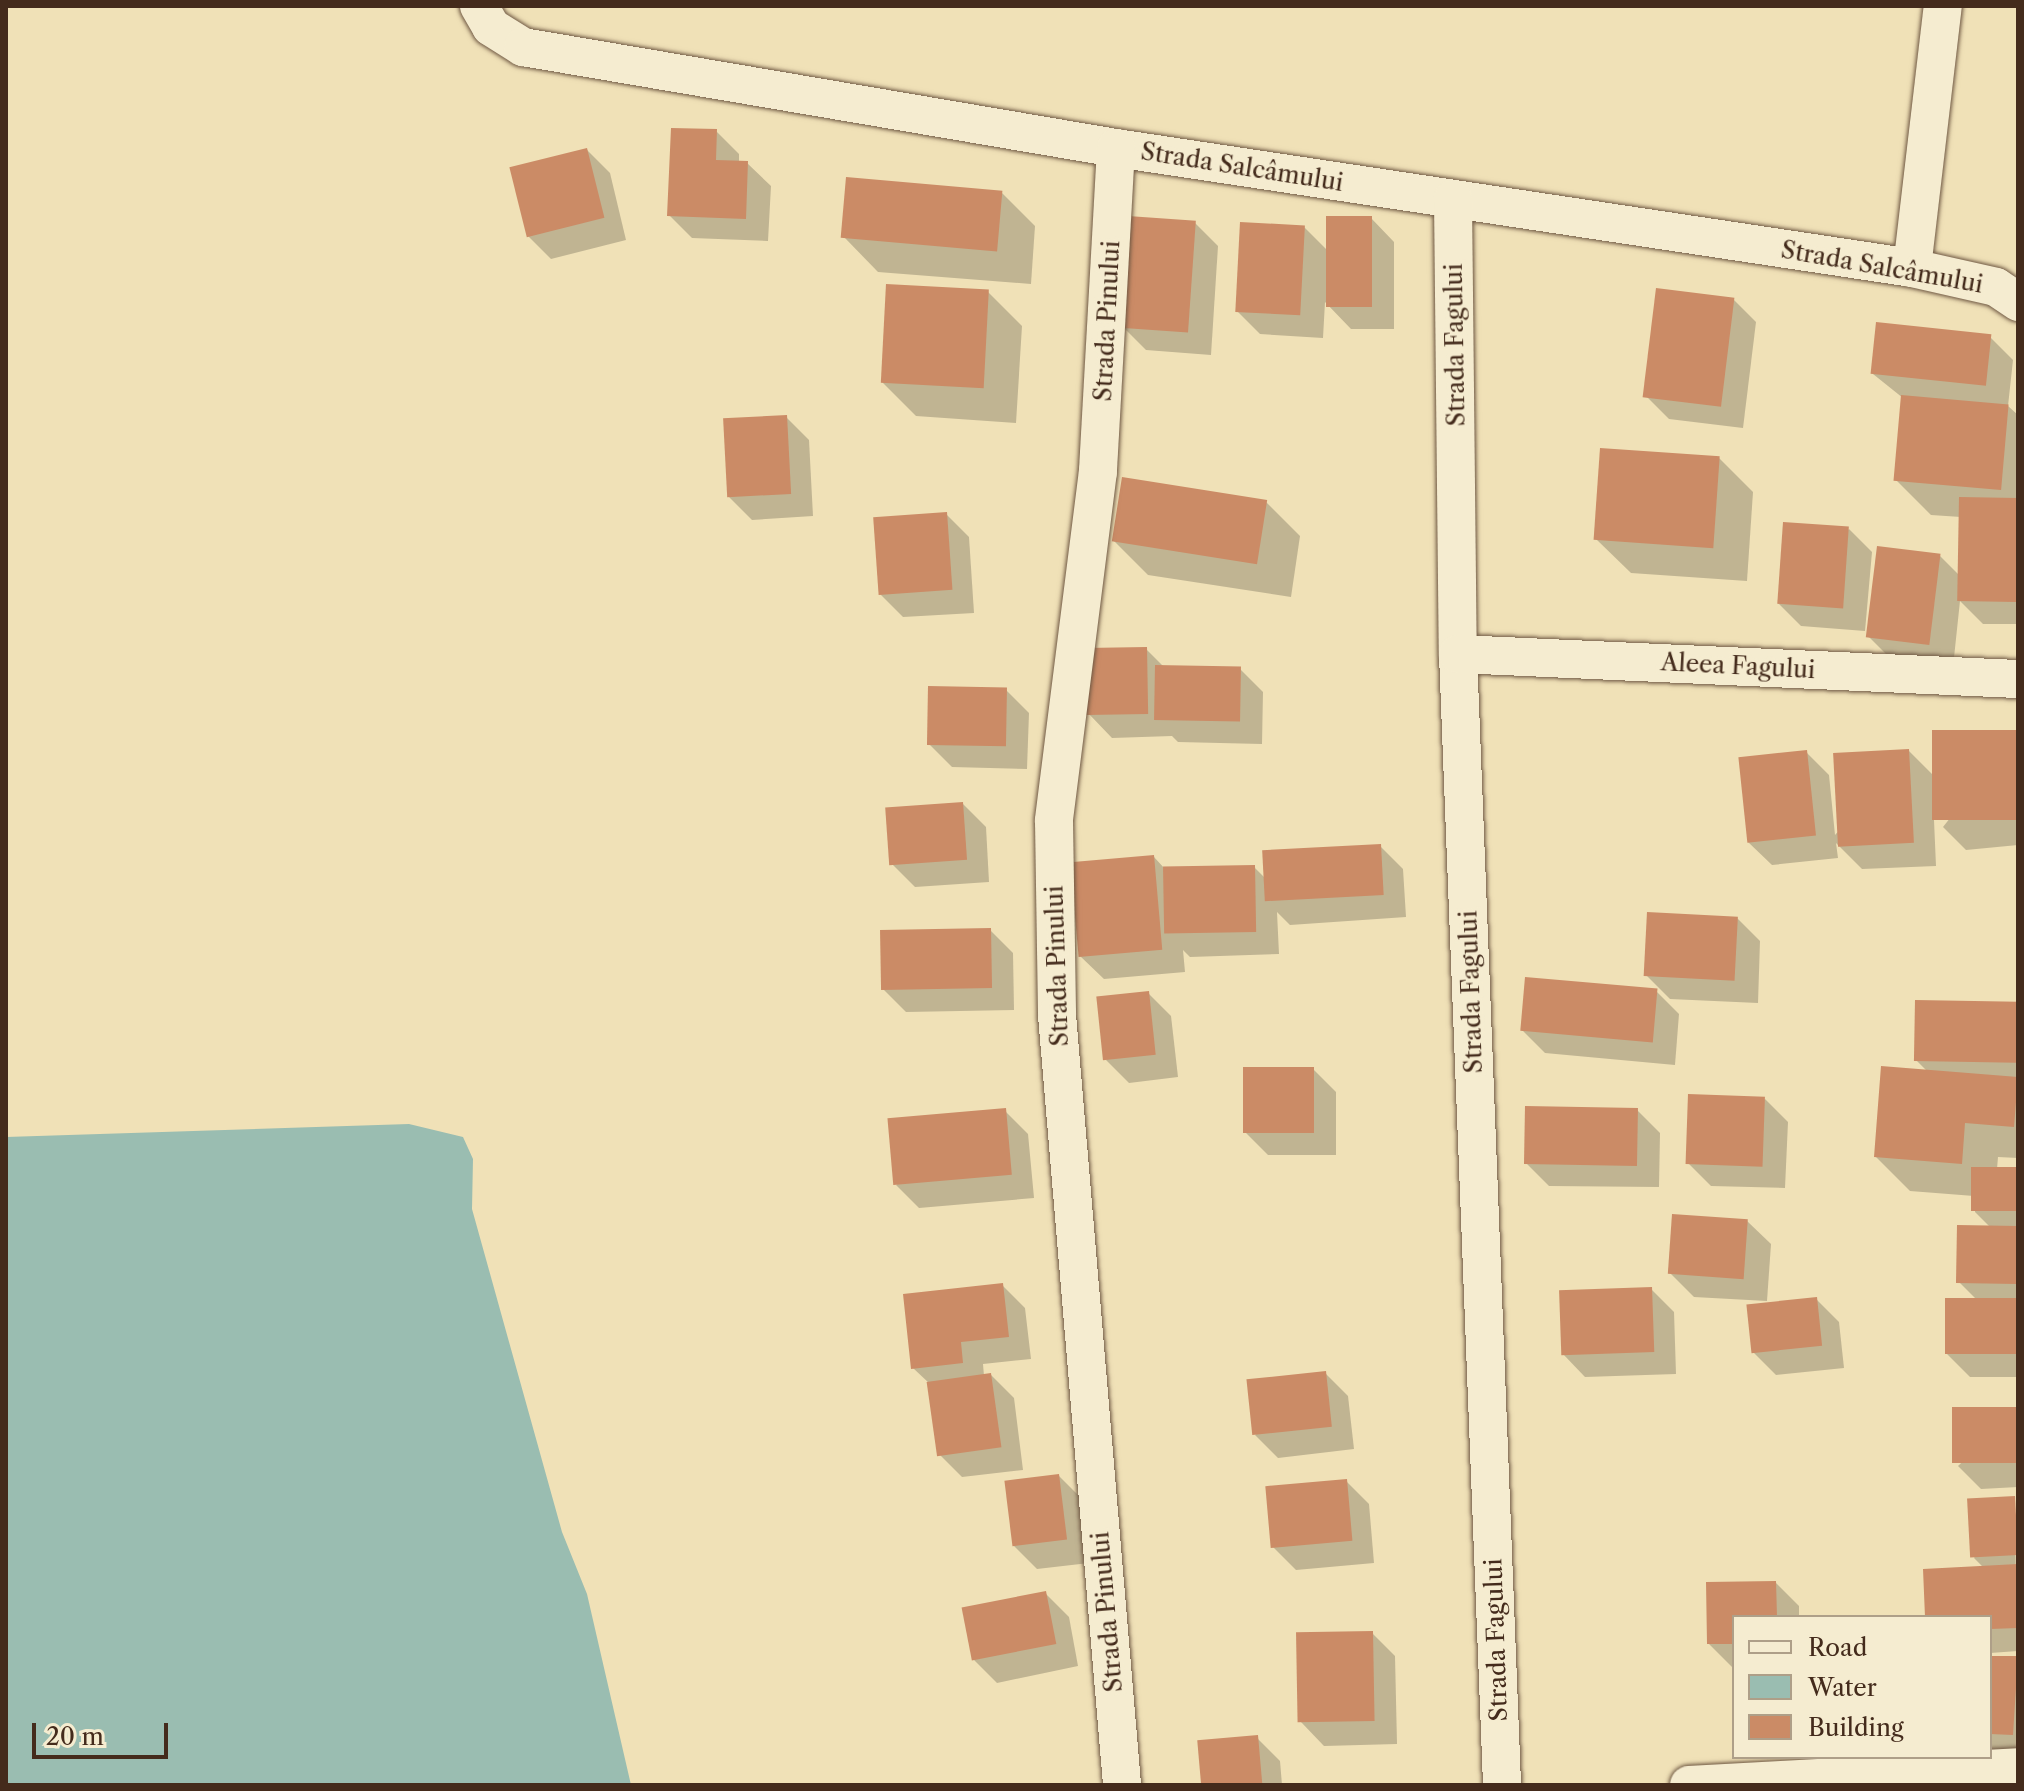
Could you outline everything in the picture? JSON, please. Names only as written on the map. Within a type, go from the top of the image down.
[{"type":"street","name":"Strada Salcâmului","points":[[479,6],[491,27],[523,47],[1116,148],[1912,268],[1996,287],[2018,302]]},
{"type":"street","points":[[1912,268],[1943,6]]},
{"type":"street","name":"Strada Pinului","points":[[1116,148],[1098,471],[1054,821],[1057,1015],[1122,1785]]},
{"type":"street","name":"Strada Fagului","points":[[1453,199],[1458,654],[1502,1785]]},
{"type":"street","name":"Aleea Fagului","points":[[1458,654],[2018,679]]},
{"type":"street","points":[[1689,1785],[2018,1767]]},
{"type":"water","points":[[409,1124],[463,1137],[473,1159],[472,1209],[562,1532],[587,1594],[631,1785],[6,1785],[6,1137]]},
{"type":"building","points":[[671,128],[717,129],[716,160],[748,161],[746,219],[667,216]]},
{"type":"building","points":[[587,148],[604,218],[527,237],[509,167]]},
{"type":"building","points":[[846,177],[1002,191],[997,251],[841,238]]},
{"type":"building","points":[[1128,216],[1196,221],[1188,332],[1120,328]]},
{"type":"building","points":[[1326,216],[1372,216],[1372,307],[1326,307]]},
{"type":"building","points":[[1240,222],[1305,225],[1300,315],[1235,312]]},
{"type":"building","points":[[886,284],[989,289],[984,388],[881,383]]},
{"type":"building","points":[[1656,288],[1734,298],[1721,407],[1643,397]]},
{"type":"building","points":[[1876,322],[1991,334],[1986,386],[1871,374]]},
{"type":"building","points":[[1901,395],[2009,404],[2001,490],[1894,481]]},
{"type":"building","points":[[787,415],[791,494],[727,497],[723,418]]},
{"type":"building","points":[[1600,448],[1720,456],[1713,548],[1594,540]]},
{"type":"building","points":[[1122,477],[1267,500],[1257,564],[1112,541]]},
{"type":"building","points":[[1959,497],[2018,498],[2016,602],[1957,601]]},
{"type":"building","points":[[947,512],[952,590],[879,595],[873,517]]},
{"type":"building","points":[[1783,522],[1849,527],[1843,608],[1777,604]]},
{"type":"building","points":[[1877,546],[1941,554],[1929,645],[1866,637]]},
{"type":"building","points":[[1147,647],[1148,714],[1086,715],[1085,648]]},
{"type":"building","points":[[1155,665],[1241,667],[1240,721],[1154,720]]},
{"type":"building","points":[[928,686],[1007,687],[1006,746],[927,745]]},
{"type":"building","points":[[1932,730],[2018,730],[2018,820],[1932,820]]},
{"type":"building","points":[[1909,749],[1914,843],[1838,847],[1833,753]]},
{"type":"building","points":[[1807,750],[1816,836],[1747,843],[1738,757]]},
{"type":"building","points":[[963,802],[967,860],[889,865],[885,807]]},
{"type":"building","points":[[1381,844],[1384,895],[1265,901],[1262,850]]},
{"type":"building","points":[[1154,855],[1162,950],[1079,957],[1070,862]]},
{"type":"building","points":[[1255,865],[1256,932],[1164,934],[1163,867]]},
{"type":"building","points":[[1647,912],[1738,917],[1735,981],[1644,976]]},
{"type":"building","points":[[991,928],[992,988],[881,990],[880,930]]},
{"type":"building","points":[[1525,977],[1657,989],[1653,1042],[1520,1031]]},
{"type":"building","points":[[1149,991],[1156,1055],[1103,1060],[1096,997]]},
{"type":"building","points":[[1915,1000],[2018,1002],[2017,1063],[1914,1061]]},
{"type":"building","points":[[1881,1066],[2018,1077],[2014,1127],[1965,1123],[1962,1164],[1874,1157]]},
{"type":"building","points":[[1243,1067],[1314,1067],[1314,1133],[1243,1133]]},
{"type":"building","points":[[1688,1094],[1765,1097],[1763,1167],[1686,1164]]},
{"type":"building","points":[[1525,1106],[1638,1108],[1637,1166],[1524,1164]]},
{"type":"building","points":[[1006,1108],[1012,1175],[893,1185],[887,1118]]},
{"type":"building","points":[[1971,1167],[2018,1167],[2018,1211],[1971,1211]]},
{"type":"building","points":[[1672,1214],[1748,1219],[1744,1279],[1668,1274]]},
{"type":"building","points":[[1957,1225],[2018,1226],[2017,1284],[1956,1283]]},
{"type":"building","points":[[1003,1283],[1009,1337],[961,1342],[963,1363],[911,1369],[903,1294]]},
{"type":"building","points":[[1652,1287],[1654,1352],[1561,1355],[1559,1290]]},
{"type":"building","points":[[1817,1297],[1822,1346],[1752,1353],[1746,1304]]},
{"type":"building","points":[[1945,1298],[2018,1298],[2018,1354],[1945,1354]]},
{"type":"building","points":[[1326,1371],[1332,1427],[1252,1435],[1246,1379]]},
{"type":"building","points":[[991,1373],[1001,1447],[937,1456],[927,1382]]},
{"type":"building","points":[[1952,1407],[2018,1407],[2018,1463],[1952,1463]]},
{"type":"building","points":[[1059,1474],[1067,1540],[1012,1546],[1004,1481]]},
{"type":"building","points":[[1347,1479],[1352,1541],[1271,1548],[1265,1486]]},
{"type":"building","points":[[2015,1496],[2018,1555],[1970,1557],[1967,1499]]},
{"type":"building","points":[[2018,1564],[2018,1628],[1992,1629],[1992,1615],[1925,1615],[1923,1569]]},
{"type":"building","points":[[1776,1581],[1777,1615],[1732,1615],[1732,1644],[1707,1644],[1706,1582]]},
{"type":"building","points":[[1046,1591],[1056,1644],[972,1660],[962,1607]]},
{"type":"building","points":[[1373,1631],[1375,1721],[1298,1722],[1296,1632]]},
{"type":"building","points":[[1992,1656],[2018,1656],[2013,1735],[1992,1734]]},
{"type":"building","points":[[1258,1735],[1262,1785],[1201,1785],[1197,1740]]}]
